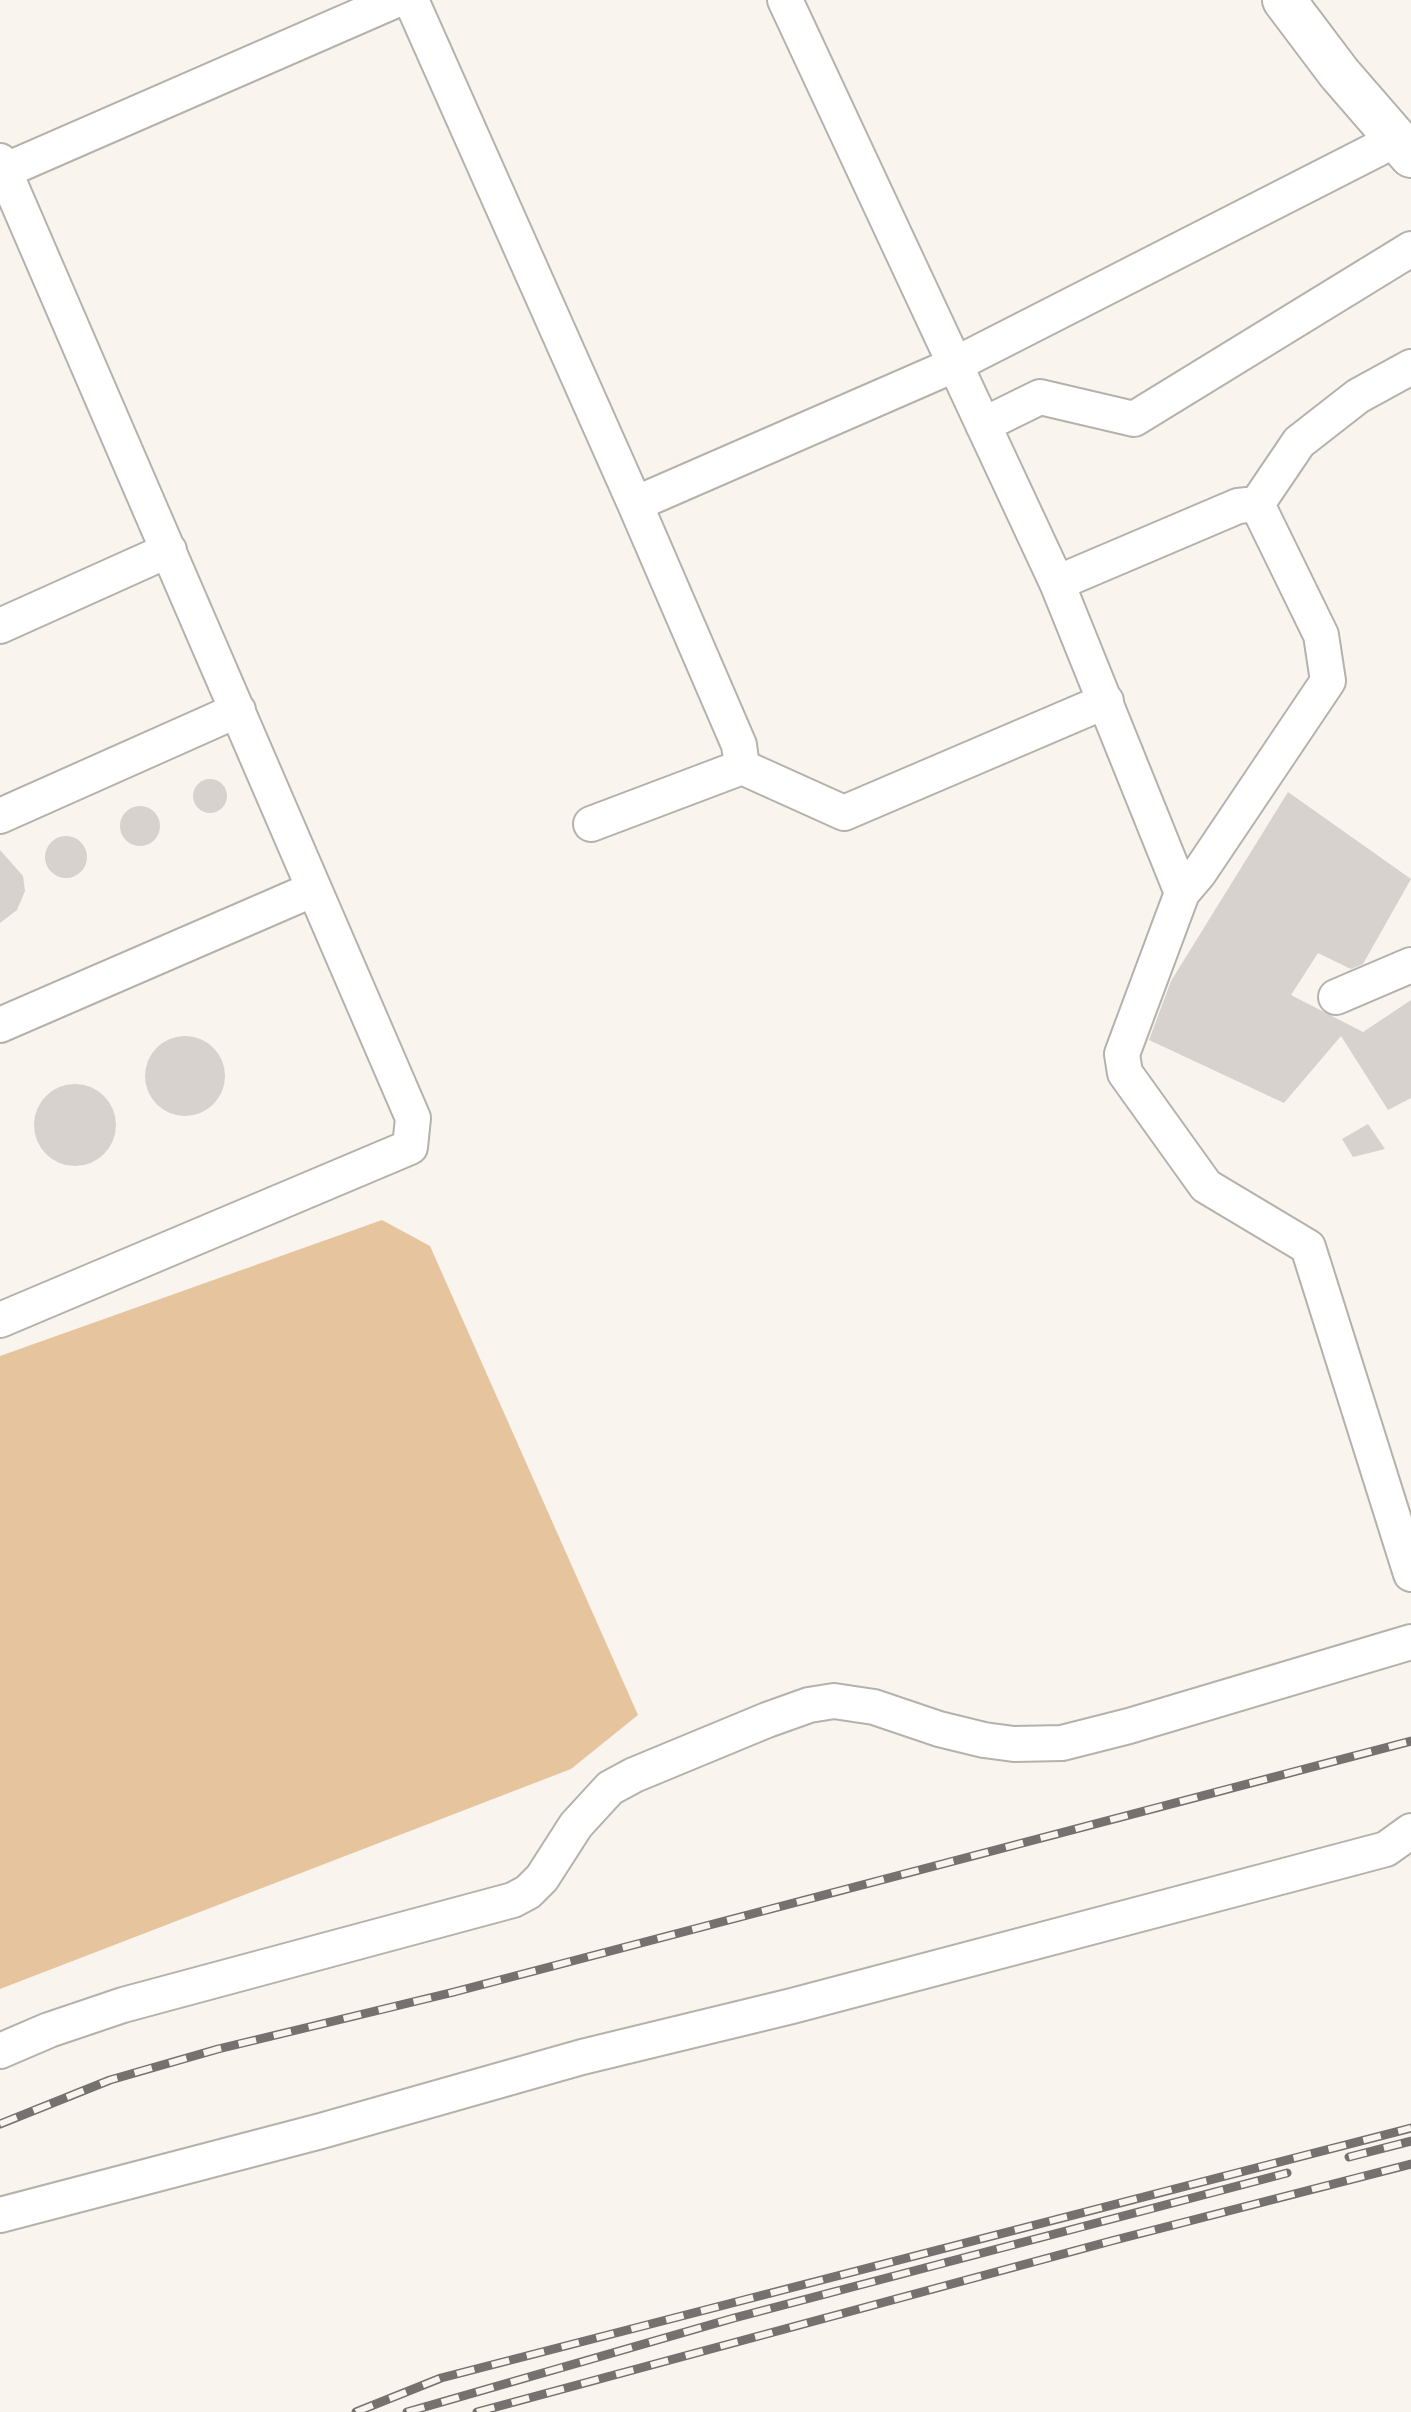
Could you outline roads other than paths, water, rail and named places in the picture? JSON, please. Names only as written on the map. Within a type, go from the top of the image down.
[{"type":"main road","points":[[1284,0],[1339,73],[1404,148]]},
{"type":"street","points":[[0,1320],[410,1147],[413,1118],[2,166],[396,0]]},
{"type":"street","points":[[411,0],[635,504],[739,745],[742,767]]},
{"type":"street","points":[[785,0],[1057,583],[1182,893]]},
{"type":"street","points":[[635,504],[954,365],[1404,148]]},
{"type":"street","points":[[983,425],[1040,397],[1134,419],[1411,249]]},
{"type":"street","points":[[1057,583],[1238,506],[1257,504],[1299,442],[1358,396],[1411,367]]},
{"type":"street","points":[[1257,504],[1321,635],[1328,681],[1199,873],[1182,893],[1122,1054],[1125,1073],[1206,1186],[1308,1247],[1411,1574]]},
{"type":"street","points":[[0,626],[169,550]]},
{"type":"street","points":[[591,824],[742,767],[844,813],[1106,701]]},
{"type":"street","points":[[0,816],[238,710]]},
{"type":"street","points":[[0,1025],[314,889]]},
{"type":"street","points":[[1336,997],[1411,965]]},
{"type":"street","points":[[0,2051],[49,2030],[123,2005],[513,1900],[528,1892],[542,1878],[576,1825],[610,1788],[634,1775],[809,1705],[834,1701],[874,1707],[984,1740],[1014,1744],[1062,1743],[1411,1642]]},
{"type":"street","points":[[0,2215],[321,2131],[582,2057],[777,2010],[1386,1849],[1411,1831]]},
{"type":"railway","points":[[0,2124],[110,2080],[218,2049],[454,1992],[1411,1741]]},
{"type":"railway","points":[[356,2412],[441,2378],[1411,2128]]},
{"type":"railway","points":[[1349,2157],[1411,2141]]},
{"type":"railway","points":[[477,2412],[1111,2241],[1411,2164]]},
{"type":"railway","points":[[407,2412],[734,2318],[1287,2173]]}]
